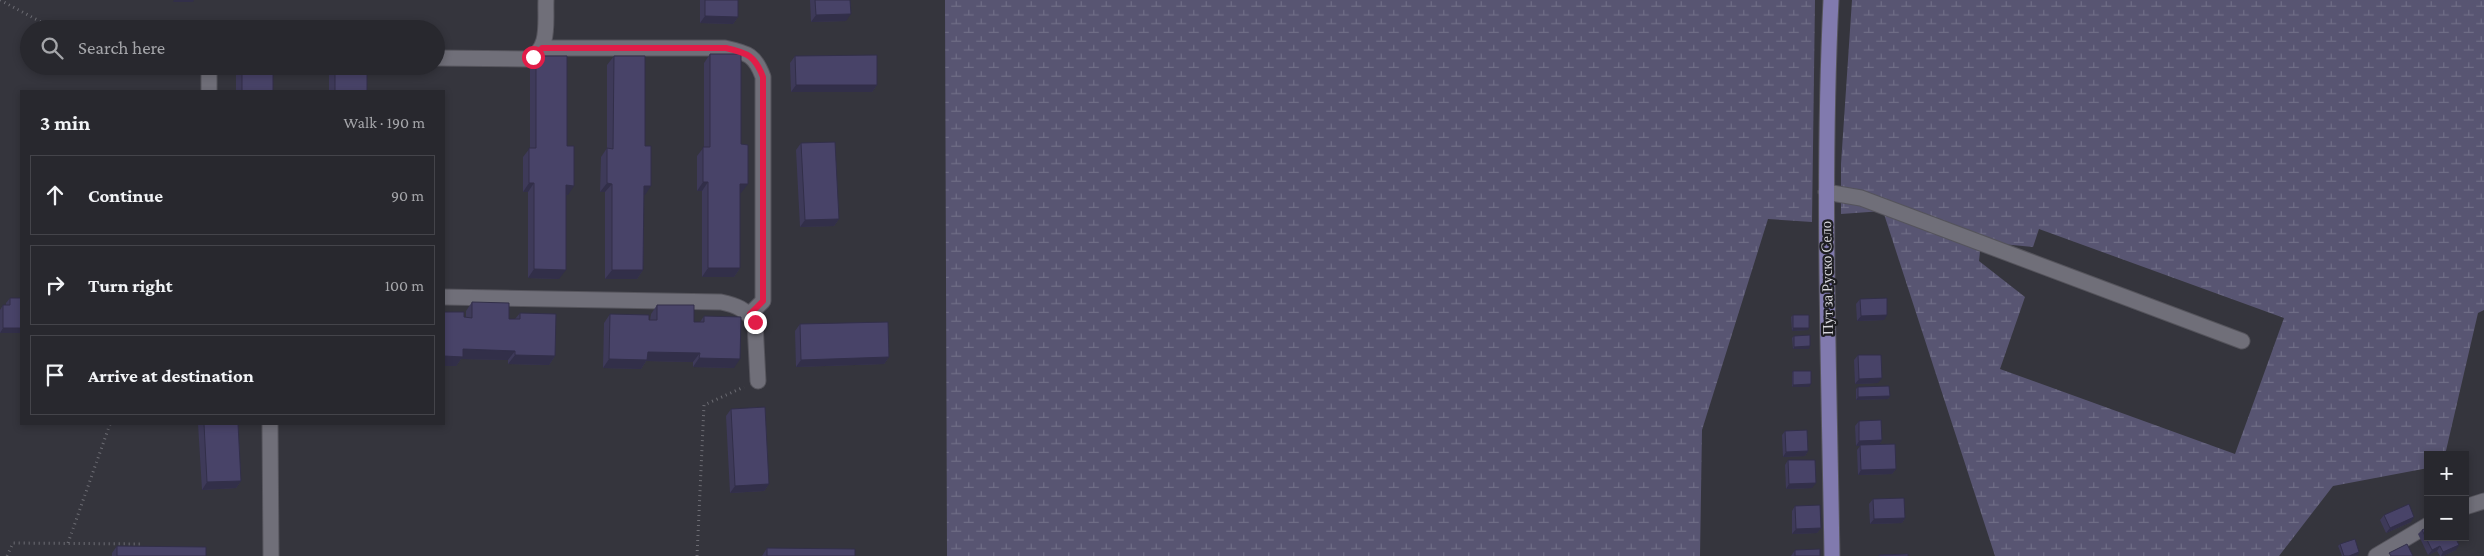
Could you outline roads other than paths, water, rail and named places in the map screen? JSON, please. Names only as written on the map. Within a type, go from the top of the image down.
[{"type":"main road","name":"Пут за Руско Село","points":[[1832,0],[1826,106],[1832,556]]},
{"type":"street","points":[[445,58],[526,59],[538,54],[545,41],[546,0]]},
{"type":"street","points":[[542,48],[726,48],[740,51],[757,61],[763,77],[763,301],[750,314]]},
{"type":"street","points":[[208,75],[209,90]]},
{"type":"street","points":[[1826,192],[1861,198],[2242,341]]},
{"type":"street","points":[[445,297],[721,302],[742,308],[750,314],[755,322],[757,331],[758,381]]},
{"type":"street","points":[[270,425],[271,556]]},
{"type":"street","points":[[2469,506],[2484,501]]},
{"type":"street","points":[[2376,556],[2424,528]]}]
